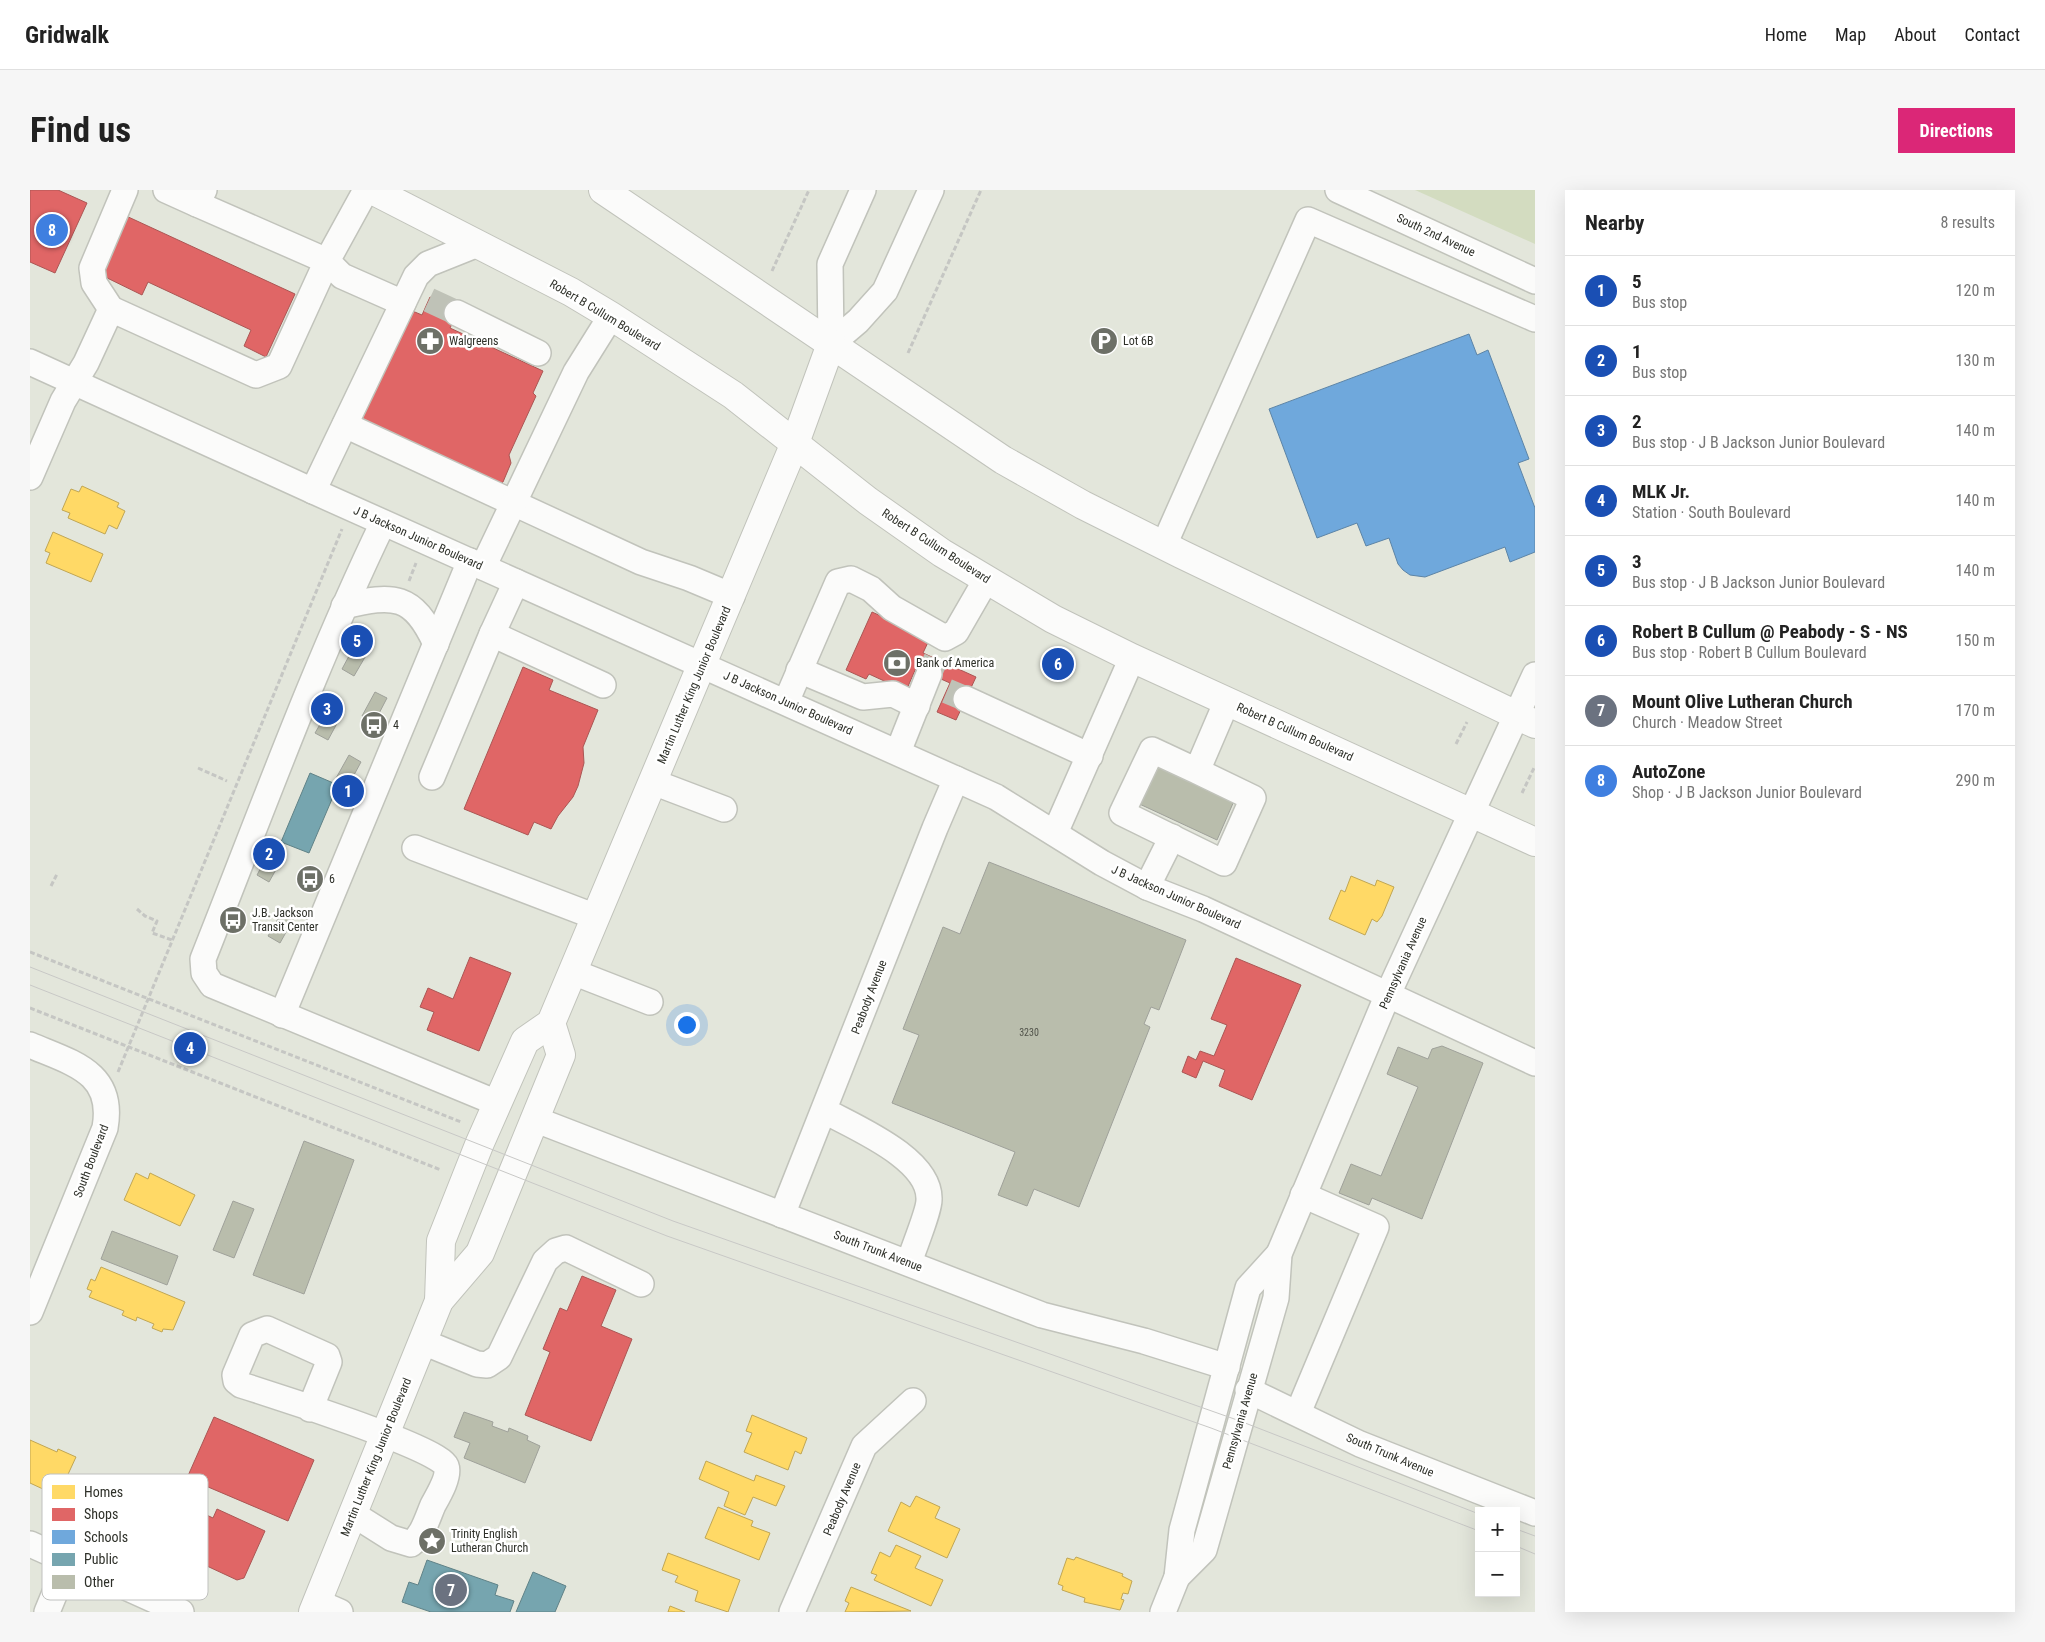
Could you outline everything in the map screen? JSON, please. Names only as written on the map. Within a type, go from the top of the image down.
[{"type":"main road","name":"Robert B Cullum Boulevard","points":[[372,190],[571,292],[611,316],[733,395],[868,501],[942,553],[1053,619],[1132,658],[1535,842]]},
{"type":"main road","points":[[604,190],[1003,460],[1084,505],[1164,546],[1526,720]]},
{"type":"main road","name":"Martin Luther King Junior Boulevard","points":[[323,1609],[353,1514],[439,1301],[442,1241],[497,1103],[525,1042],[551,1023],[732,596],[795,443],[831,344]]},
{"type":"main road","name":"Martin Luther King Junior Boulevard","points":[[439,1301],[480,1253],[561,1055],[551,1023]]},
{"type":"street","points":[[125,190],[92,268],[94,283],[111,309],[256,374],[279,366],[327,261],[366,190]]},
{"type":"street","points":[[166,190],[201,197],[327,261],[342,276],[414,292]]},
{"type":"street","name":"Martin Luther King Junior Boulevard","points":[[831,344],[830,264],[863,190]]},
{"type":"street","name":"Martin Luther King Junior Boulevard","points":[[831,344],[858,320],[885,291],[931,190]]},
{"type":"street","name":"South 2nd Avenue","points":[[1338,190],[1535,281]]},
{"type":"street","points":[[1164,546],[1308,220],[1535,319]]},
{"type":"street","points":[[313,491],[428,264],[478,244]]},
{"type":"street","points":[[30,477],[73,382],[86,363],[111,309]]},
{"type":"street","points":[[457,313],[538,353]]},
{"type":"street","points":[[282,1015],[436,644],[476,564],[513,504],[576,372],[611,316]]},
{"type":"street","name":"J B Jackson Junior Boulevard","points":[[30,362],[383,523],[996,797],[1102,863],[1147,887],[1203,909],[1535,1063]]},
{"type":"street","points":[[345,426],[641,562],[689,578],[732,596]]},
{"type":"street","points":[[383,523],[344,606],[203,958],[204,973],[212,985],[497,1103]]},
{"type":"street","points":[[786,702],[838,582],[850,578],[871,588],[892,608],[941,674],[1090,756]]},
{"type":"street","points":[[898,752],[917,706],[941,674],[956,632],[986,580]]},
{"type":"street","points":[[432,777],[516,582]]},
{"type":"street","points":[[344,606],[378,598],[402,601],[425,621],[436,644]]},
{"type":"street","points":[[492,634],[602,685]]},
{"type":"street","points":[[1055,834],[1132,658]]},
{"type":"street","points":[[799,670],[863,697],[893,694],[917,706]]},
{"type":"street","name":"Pennsylvania Avenue","points":[[1177,1577],[1204,1550],[1248,1390],[1276,1298],[1279,1254],[1388,994],[1472,812],[1526,720],[1535,675]]},
{"type":"street","points":[[1197,771],[1227,701]]},
{"type":"street","points":[[1152,750],[1197,771],[1253,798],[1224,862],[1122,813],[1152,750]]},
{"type":"street","name":"Peabody Avenue","points":[[782,1215],[956,779]]},
{"type":"street","points":[[654,782],[724,809]]},
{"type":"street","points":[[1147,887],[1172,838]]},
{"type":"street","points":[[415,848],[596,917]]},
{"type":"street","points":[[573,972],[650,1002]]},
{"type":"street","name":"South Boulevard","points":[[30,1045],[85,1068],[97,1081],[105,1096],[108,1111],[105,1128],[30,1312]]},
{"type":"street","points":[[825,1111],[900,1152],[923,1178],[929,1200],[909,1263]]},
{"type":"street","name":"South Trunk Avenue","points":[[534,1118],[1042,1315],[1144,1341],[1226,1366]]},
{"type":"street","points":[[1298,1413],[1376,1227],[1303,1195]]},
{"type":"street","points":[[423,1342],[477,1364],[487,1365],[499,1357],[544,1261],[556,1251],[566,1248],[641,1284]]},
{"type":"street","name":"Pennsylvania Avenue","points":[[1163,1612],[1177,1577],[1182,1530],[1248,1288],[1279,1254]]},
{"type":"street","name":"South Trunk Avenue","points":[[1248,1390],[1360,1444],[1535,1513]]},
{"type":"street","name":"Peabody Avenue","points":[[792,1612],[864,1446],[912,1401]]},
{"type":"street","points":[[310,1408],[442,1459],[448,1471],[419,1538],[411,1544],[391,1538],[353,1514]]},
{"type":"street","points":[[30,1544],[42,1549]]},
{"type":"street","points":[[47,1612],[52,1600]]},
{"type":"street","points":[[150,1600],[171,1610]]},
{"type":"path","points":[[772,271],[809,190]]},
{"type":"path","points":[[908,353],[981,190]]},
{"type":"path","points":[[97,1081],[102,1066],[120,1072],[172,940],[343,528]]},
{"type":"path","points":[[1456,744],[1467,722]]},
{"type":"path","points":[[198,768],[227,780]]},
{"type":"path","points":[[1522,793],[1534,768]]},
{"type":"path","points":[[51,886],[57,874]]},
{"type":"path","points":[[137,909],[144,916],[157,921],[152,933],[172,940]]},
{"type":"path","points":[[30,952],[464,1124]]},
{"type":"path","points":[[30,1008],[444,1171]]},
{"type":"green space","points":[[1415,190],[1535,190],[1535,244]]},
{"type":"building: Homes","points":[[82,486],[119,503],[117,507],[125,511],[117,529],[109,525],[105,534],[68,518],[70,513],[62,510],[71,489],[79,492]]},
{"type":"building: Homes","points":[[53,532],[103,554],[91,582],[46,563],[50,553],[45,551]]},
{"type":"building: Homes","points":[[1351,876],[1375,886],[1377,880],[1394,887],[1382,916],[1377,922],[1372,919],[1365,935],[1329,919],[1341,890],[1345,892]]},
{"type":"building: Homes","points":[[136,1173],[148,1179],[150,1173],[195,1195],[180,1226],[124,1200]]},
{"type":"building: Homes","points":[[101,1267],[185,1302],[173,1330],[163,1329],[162,1332],[152,1328],[154,1324],[137,1317],[136,1321],[122,1315],[124,1311],[89,1297],[92,1291],[87,1289],[91,1279],[95,1281]]},
{"type":"building: Homes","points":[[752,1415],[807,1438],[801,1454],[795,1451],[788,1470],[744,1452],[752,1433],[746,1431]]},
{"type":"building: Homes","points":[[30,1440],[57,1452],[58,1449],[76,1457],[68,1474],[42,1474],[42,1489],[30,1483]]},
{"type":"building: Homes","points":[[706,1461],[754,1481],[756,1475],[785,1486],[776,1506],[753,1497],[745,1515],[724,1506],[729,1492],[699,1479]]},
{"type":"building: Homes","points":[[916,1496],[940,1507],[935,1518],[960,1529],[947,1558],[888,1531],[901,1502],[910,1507]]},
{"type":"building: Homes","points":[[718,1507],[753,1521],[751,1526],[770,1533],[759,1560],[705,1538]]},
{"type":"building: Homes","points":[[896,1545],[921,1556],[915,1568],[943,1580],[931,1606],[874,1580],[877,1575],[871,1573],[880,1552],[890,1557]]},
{"type":"building: Homes","points":[[668,1553],[740,1580],[728,1612],[695,1601],[698,1591],[675,1582],[678,1576],[662,1570]]},
{"type":"building: Homes","points":[[1076,1557],[1123,1574],[1122,1576],[1132,1581],[1128,1594],[1123,1593],[1121,1599],[1124,1600],[1120,1610],[1084,1602],[1085,1598],[1062,1590],[1063,1586],[1058,1584],[1067,1558],[1074,1560]]},
{"type":"building: Homes","points":[[851,1587],[911,1611],[845,1612],[849,1603],[845,1601]]},
{"type":"building: Homes","points":[[670,1606],[685,1612],[668,1612]]},
{"type":"building: Shops","points":[[30,190],[58,190],[87,203],[55,273],[30,262]]},
{"type":"building: Shops","points":[[124,215],[295,294],[266,357],[244,346],[251,330],[148,282],[142,295],[97,273]]},
{"type":"building: Shops","name":"Walgreens","points":[[430,297],[459,310],[450,328],[543,371],[533,393],[536,396],[509,455],[511,463],[503,482],[496,487],[360,419],[410,310],[422,315]]},
{"type":"building: Shops","name":"Bank of America","points":[[872,612],[930,638],[923,653],[976,677],[956,720],[937,712],[950,683],[916,668],[906,691],[869,674],[866,679],[846,670]]},
{"type":"building: Shops","points":[[523,667],[553,680],[549,690],[598,710],[583,747],[584,763],[573,797],[558,816],[551,829],[534,822],[528,835],[464,809]]},
{"type":"building: Shops","points":[[470,957],[511,973],[479,1051],[427,1030],[434,1012],[420,1007],[428,988],[453,999]]},
{"type":"building: Shops","points":[[1236,958],[1301,985],[1252,1100],[1219,1086],[1225,1070],[1203,1061],[1196,1078],[1182,1072],[1188,1056],[1196,1060],[1200,1051],[1214,1056],[1227,1025],[1211,1019]]},
{"type":"building: Shops","points":[[582,1276],[616,1290],[601,1326],[632,1339],[591,1441],[525,1415],[550,1352],[543,1349],[560,1308],[567,1311]]},
{"type":"building: Shops","points":[[214,1417],[314,1460],[288,1521],[208,1487],[208,1474],[189,1474]]},
{"type":"building: Shops","points":[[217,1509],[265,1531],[244,1578],[237,1580],[208,1567],[208,1516],[213,1518]]},
{"type":"building: Schools","points":[[1469,334],[1477,355],[1488,350],[1529,459],[1518,463],[1535,508],[1535,552],[1510,562],[1505,547],[1425,577],[1410,575],[1403,570],[1398,564],[1389,538],[1366,546],[1357,523],[1317,538],[1269,409]]},
{"type":"building: Public","points":[[310,773],[338,785],[309,853],[281,842]]},
{"type":"building: Public","points":[[427,1560],[498,1585],[495,1595],[514,1601],[510,1612],[431,1612],[402,1602],[409,1582],[418,1585]]},
{"type":"building: Public","points":[[533,1572],[566,1586],[555,1612],[516,1612]]},
{"type":"building: Other","points":[[355,645],[368,652],[354,676],[342,669]]},
{"type":"building: Other","points":[[375,692],[387,698],[374,723],[362,716]]},
{"type":"building: Other","points":[[329,709],[341,716],[328,740],[315,733]]},
{"type":"building: Other","points":[[349,755],[361,762],[348,786],[335,780]]},
{"type":"building: Other","points":[[1151,762],[1234,801],[1217,840],[1133,801]]},
{"type":"building: Other","points":[[270,851],[283,857],[269,882],[257,875]]},
{"type":"building: Other","points":[[989,862],[1186,940],[1159,1010],[1151,1007],[1144,1024],[1150,1027],[1079,1207],[1034,1189],[1027,1206],[998,1195],[1015,1152],[892,1103],[919,1035],[903,1029],[943,927],[960,934]]},
{"type":"building: Other","points":[[282,912],[294,918],[280,943],[268,936]]},
{"type":"building: Other","points":[[1442,1046],[1483,1063],[1422,1219],[1372,1198],[1369,1205],[1339,1193],[1351,1164],[1381,1176],[1418,1087],[1387,1074],[1398,1047],[1428,1059],[1432,1049]]},
{"type":"building: Other","points":[[304,1141],[354,1160],[304,1294],[253,1275]]},
{"type":"building: Other","points":[[233,1201],[254,1209],[234,1258],[213,1250]]},
{"type":"building: Other","points":[[112,1231],[178,1256],[167,1285],[101,1259]]},
{"type":"building: Other","points":[[464,1412],[493,1422],[492,1426],[508,1432],[509,1428],[528,1436],[527,1440],[540,1446],[525,1483],[464,1458],[470,1443],[454,1437]]},
{"type":"tunnel","points":[[429,300],[457,313]]},
{"type":"tunnel","points":[[929,674],[936,659]]},
{"type":"tunnel","points":[[947,691],[966,699]]},
{"type":"tram line","points":[[30,967],[673,1221],[1240,1421],[1475,1512]]},
{"type":"tram line","points":[[30,985],[667,1236],[1211,1428],[1475,1529]]},
{"type":"tram line","points":[[1520,1530],[1535,1536]]},
{"type":"tram line","points":[[1520,1548],[1535,1554]]},
{"type":"place","name":"AutoZone","points":[[52,230]]},
{"type":"place","name":"Walgreens","points":[[430,341]]},
{"type":"place","name":"Lot 6B","points":[[1104,341]]},
{"type":"place","name":"3","points":[[357,641]]},
{"type":"place","name":"Bank of America","points":[[897,663]]},
{"type":"place","name":"Robert B Cullum @ Peabody - S - NS","points":[[1058,664]]},
{"type":"place","name":"2","points":[[327,709]]},
{"type":"place","name":"4","points":[[374,725]]},
{"type":"place","name":"5","points":[[348,791]]},
{"type":"place","name":"1","points":[[269,854]]},
{"type":"place","name":"6","points":[[310,879]]},
{"type":"place","name":"J.B. Jackson Transit Center","points":[[233,920]]},
{"type":"place","name":"MLK Jr.","points":[[190,1048]]},
{"type":"place","name":"Trinity English Lutheran Church","points":[[432,1541]]},
{"type":"place","name":"Mount Olive Lutheran Church","points":[[451,1590]]}]
